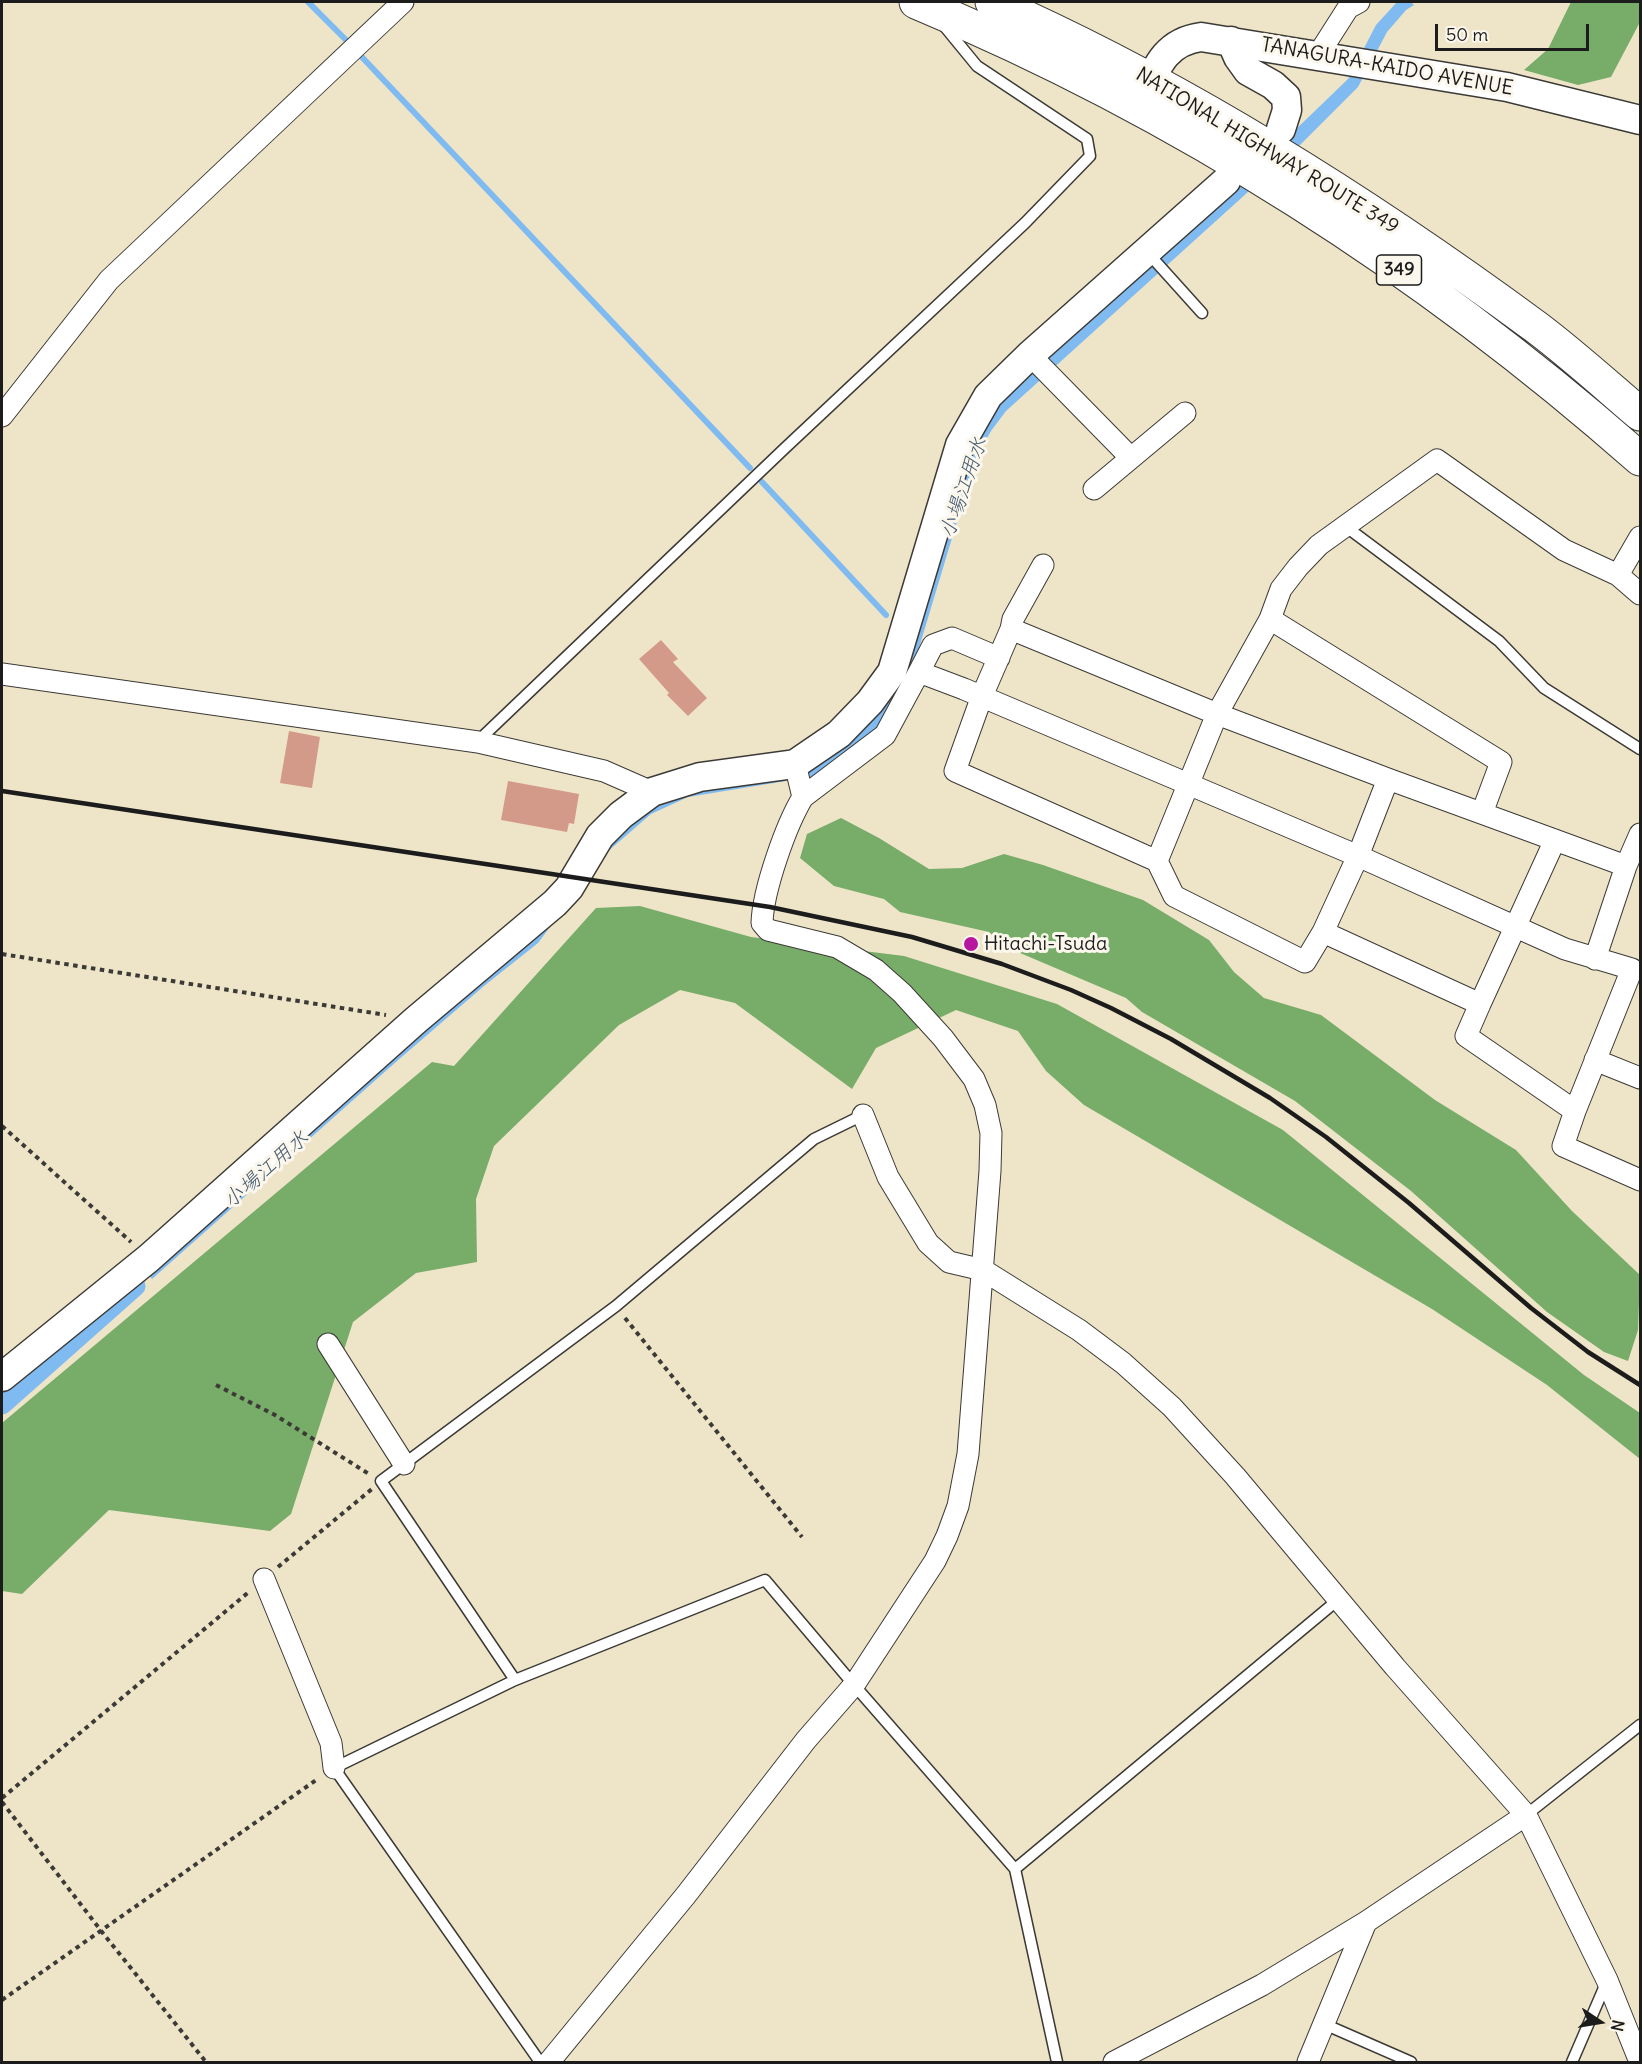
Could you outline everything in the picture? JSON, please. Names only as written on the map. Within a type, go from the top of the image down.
[{"type":"highway","name":"NATIONAL HIGHWAY ROUTE 349","points":[[992,2],[1030,18],[1145,93],[1273,186],[1398,269],[1484,330],[1641,459]]},
{"type":"highway","name":"NATIONAL HIGHWAY ROUTE 349","points":[[922,4],[1020,48],[1145,93],[1289,160],[1413,239],[1537,328],[1641,414]]},
{"type":"street","points":[[2,416],[109,280],[403,2]]},
{"type":"street","points":[[1318,55],[1348,8],[1359,2]]},
{"type":"street","name":"TANAGURA-KAIDO AVENUE","points":[[1145,93],[1171,49],[1185,39],[1201,37],[1507,87],[1641,120]]},
{"type":"street","points":[[1231,41],[1248,71],[1273,85],[1286,97],[1287,110],[1281,129]]},
{"type":"street","points":[[2,1377],[149,1258],[416,1020],[555,903],[569,888],[600,836],[621,815],[652,792],[700,777],[795,764],[839,734],[870,702],[892,672],[960,445],[988,396],[1039,365],[1155,261],[1226,181]]},
{"type":"street","points":[[1039,365],[1131,458]]},
{"type":"street","points":[[1094,489],[1185,413]]},
{"type":"street","points":[[1157,861],[1217,714],[1270,619],[1281,589],[1319,545],[1437,460],[1564,550],[1618,575],[1641,594]]},
{"type":"street","points":[[1618,575],[1641,537]]},
{"type":"street","points":[[1042,565],[1013,619],[955,771],[1157,861],[1174,896],[1305,962],[1323,932],[1358,856],[1388,779]]},
{"type":"street","points":[[1270,619],[1501,762],[1482,813]]},
{"type":"street","points":[[1011,629],[1217,714],[1626,866]]},
{"type":"street","points":[[549,2062],[686,1895],[806,1740],[854,1685],[935,1561],[958,1506],[969,1454],[983,1270],[991,1133],[985,1105],[974,1079],[943,1038],[903,993],[876,970],[837,947],[768,930],[762,923],[763,906],[768,889],[794,813],[803,798],[885,735],[933,645],[952,638],[999,658]]},
{"type":"street","points":[[919,672],[982,696],[1358,856],[1565,949],[1632,969],[1563,1146],[1641,1180]]},
{"type":"street","points":[[2,674],[478,741],[604,771],[652,792]]},
{"type":"street","points":[[795,764],[803,798]]},
{"type":"street","points":[[1595,959],[1626,866],[1641,834]]},
{"type":"street","points":[[1556,840],[1466,1036],[1575,1111]]},
{"type":"street","points":[[1323,932],[1480,1004]]},
{"type":"street","points":[[1595,1060],[1641,1078]]},
{"type":"street","points":[[863,1115],[888,1177],[928,1243],[950,1263],[983,1270],[1079,1330],[1123,1363],[1172,1407],[1235,1476],[1395,1667],[1526,1815],[1607,1980],[1641,2062]]},
{"type":"street","points":[[328,1344],[404,1464]]},
{"type":"street","points":[[264,1579],[331,1743],[334,1768]]},
{"type":"street","points":[[1114,2062],[1262,1985],[1366,1922],[1526,1815]]},
{"type":"street","points":[[1308,2062],[1366,1922]]},
{"type":"lane","points":[[478,741],[1025,223],[1090,156],[1087,139],[977,66],[922,4]]},
{"type":"lane","points":[[1155,261],[1202,313]]},
{"type":"lane","points":[[1345,526],[1499,641],[1544,688],[1641,749]]},
{"type":"lane","points":[[515,1680],[381,1481],[616,1306],[814,1139],[863,1115]]},
{"type":"lane","points":[[540,2062],[334,1768],[515,1680],[765,1580],[1015,1869],[1057,2062]]},
{"type":"lane","points":[[1015,1869],[1339,1599]]},
{"type":"lane","points":[[1526,1815],[1641,1725]]},
{"type":"lane","points":[[1572,2062],[1607,1980]]},
{"type":"lane","points":[[1324,2024],[1411,2062]]},
{"type":"path","points":[[2,954],[416,1020]]},
{"type":"path","points":[[2,1126],[149,1258]]},
{"type":"path","points":[[616,1306],[802,1537]]},
{"type":"path","points":[[206,2062],[102,1932],[2,1800],[381,1481],[275,1415],[216,1384]]},
{"type":"path","points":[[2,2000],[334,1768]]},
{"type":"green space","points":[[1571,2],[1640,2],[1640,22],[1611,77],[1578,85],[1524,70],[1548,49]]},
{"type":"green space","points":[[841,818],[929,869],[962,868],[1004,854],[1043,865],[1143,900],[1209,940],[1234,972],[1264,998],[1321,1015],[1435,1100],[1516,1150],[1572,1211],[1640,1275],[1638,1330],[1628,1361],[1604,1352],[1547,1312],[1411,1191],[1295,1101],[1142,1012],[1126,998],[1006,947],[989,932],[900,912],[884,899],[834,886],[800,858],[807,834]]},
{"type":"green space","points":[[640,906],[751,937],[904,956],[1057,1004],[1283,1130],[1584,1375],[1640,1413],[1640,1459],[1547,1385],[1432,1309],[1084,1105],[1046,1071],[1018,1031],[956,1010],[876,1048],[852,1089],[735,1003],[680,990],[619,1025],[494,1146],[476,1199],[477,1262],[416,1273],[353,1322],[291,1514],[270,1531],[109,1510],[22,1594],[2,1591],[2,1423],[432,1062],[454,1066],[596,908]]},
{"type":"water","points":[[1397,2],[1411,2],[1414,5],[1406,10],[1387,32],[1358,87],[1301,144],[1006,411],[991,431],[977,455],[909,681],[899,677],[966,451],[997,401],[1292,133],[1348,79],[1376,25]]},
{"type":"water","points":[[786,770],[786,781],[688,797],[651,814],[606,853],[538,943],[397,1061],[152,1279],[145,1270],[601,844],[647,804]]},
{"type":"building","points":[[661,640],[678,659],[673,662],[707,698],[688,716],[667,695],[669,693],[639,659]]},
{"type":"building","points":[[289,731],[320,737],[312,788],[280,783]]},
{"type":"building","points":[[508,781],[579,794],[574,824],[569,823],[567,832],[501,820]]},
{"type":"waterway","points":[[308,2],[347,41]]},
{"type":"waterway","points":[[360,55],[750,468]]},
{"type":"waterway","points":[[762,482],[886,615]]},
{"type":"waterway","name":"小場江用水","points":[[807,774],[843,760],[876,728],[894,700]]},
{"type":"waterway","name":"小場江用水","points":[[2,1404],[135,1286]]},
{"type":"railway","points":[[2,791],[770,907],[912,937],[1002,964],[1111,1008],[1171,1039],[1270,1098],[1326,1137],[1409,1203],[1531,1308],[1588,1352],[1640,1385]]},
{"type":"place","name":"Hitachi-Tsuda","points":[[971,944]]}]
